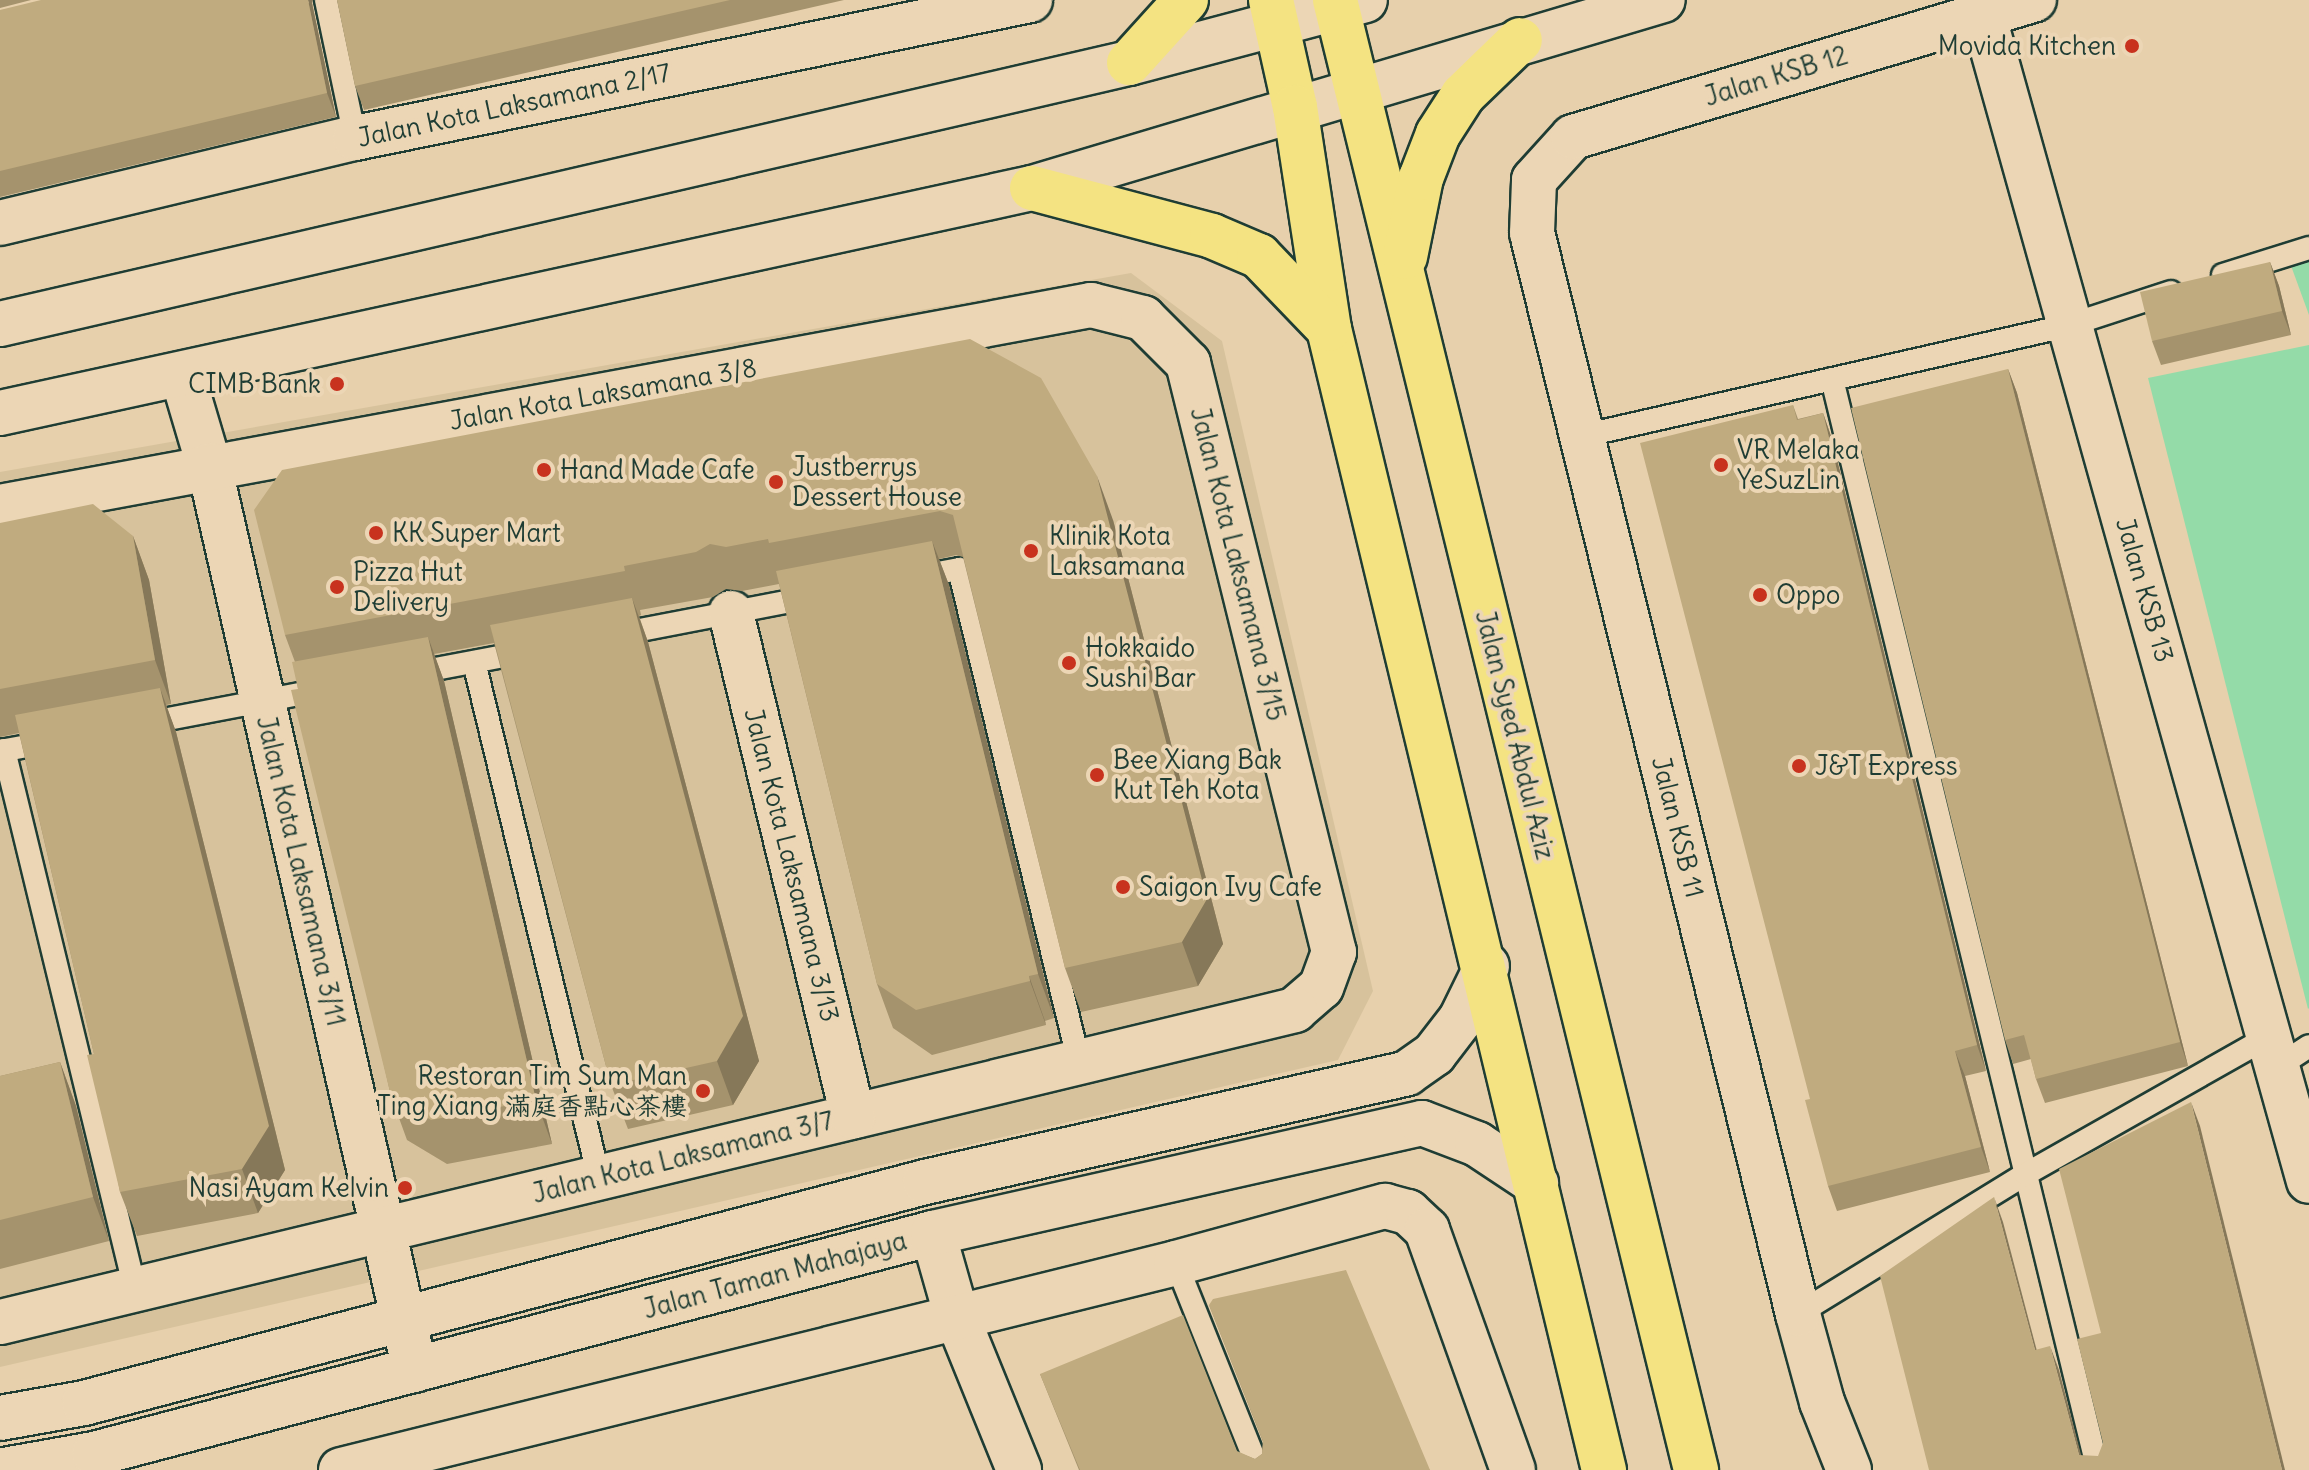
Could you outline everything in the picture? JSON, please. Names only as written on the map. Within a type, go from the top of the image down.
[{"type":"main road","points":[[1129,63],[1186,0]]},
{"type":"main road","name":"Jalan Syed Abdul Aziz","points":[[1346,2],[1359,90],[1696,1470]]},
{"type":"main road","points":[[1274,11],[1295,107],[1329,329],[1487,966],[1604,1470]]},
{"type":"main road","points":[[1403,271],[1421,178],[1438,134],[1463,95],[1520,40]]},
{"type":"main road","points":[[1032,188],[1212,236],[1259,256],[1329,329]]},
{"type":"street","name":"Jalan Kota Laksamana 2/17","points":[[0,223],[355,138],[1030,0]]},
{"type":"street","points":[[0,413],[1032,188],[1295,107],[1663,0]]},
{"type":"street","name":"Jalan KSB 12","points":[[1534,180],[1573,137],[1981,6],[2034,0]]},
{"type":"street","points":[[0,324],[1129,63],[1274,11],[1346,2]]},
{"type":"street","name":"Jalan KSB 13","points":[[1981,6],[2070,325],[2286,1049],[2309,1181]]},
{"type":"street","name":"Jalan KSB 11","points":[[1534,180],[1532,233],[1798,1314],[1822,1402],[1849,1470]]},
{"type":"street","name":"Jalan Kota Laksamana 3/8","points":[[0,507],[209,465],[1091,305],[1143,318],[1188,363]]},
{"type":"street","name":"Jalan Kota Laksamana 3/15","points":[[1188,363],[1334,952]]},
{"type":"street","name":"Jalan Kota Laksamana 3/11","points":[[182,374],[209,465],[415,1370]]},
{"type":"street","name":"Jalan Kota Laksamana 3/13","points":[[731,613],[853,1116]]},
{"type":"street","name":"Jalan Kota Laksamana 3/7","points":[[0,1322],[1295,1010],[1321,987],[1334,952]]},
{"type":"street","name":"Jalan Taman Mahajaya","points":[[0,1418],[84,1403],[925,1182],[1407,1073],[1434,1054],[1461,1019],[1487,966]]},
{"type":"street","name":"Jalan Taman Mahajaya","points":[[4,1470],[95,1462],[415,1370],[933,1233],[1422,1123],[1477,1144],[1536,1183]]},
{"type":"street","points":[[341,1470],[1176,1263],[1385,1206],[1408,1212],[1427,1230],[1513,1470]]},
{"type":"street","points":[[933,1233],[957,1317],[1019,1470]]},
{"type":"street","points":[[84,1403],[95,1462]]},
{"type":"lane","points":[[326,0],[355,138]]},
{"type":"lane","points":[[1582,436],[2070,325],[2309,248]]},
{"type":"lane","points":[[1832,379],[2098,1470]]},
{"type":"lane","points":[[898,581],[959,569],[1079,1062]]},
{"type":"lane","points":[[595,639],[837,592]]},
{"type":"lane","points":[[383,679],[550,647]]},
{"type":"lane","points":[[474,662],[599,1178]]},
{"type":"lane","points":[[126,727],[338,687]]},
{"type":"lane","points":[[65,739],[2,751],[135,1289]]},
{"type":"lane","points":[[1798,1314],[2026,1174],[2286,1049]]},
{"type":"lane","points":[[57,1096],[86,1089]]},
{"type":"lane","points":[[1176,1263],[1259,1470]]},
{"type":"shaded area","points":[[1131,273],[1222,341],[1373,991],[1338,1060],[0,1367],[0,472]]},
{"type":"green space","points":[[2309,257],[2309,315],[2290,263]]},
{"type":"green space","points":[[2309,345],[2309,1008],[2308,1009],[2148,378]]},
{"type":"building","points":[[41,0],[308,0],[327,93],[0,171],[0,10]]},
{"type":"building","points":[[337,0],[730,0],[355,86]]},
{"type":"building","points":[[2270,262],[2282,311],[2152,341],[2140,292]]},
{"type":"building","points":[[970,339],[1041,378],[1097,476],[1207,899],[1182,942],[1065,968],[953,515],[940,511],[769,543],[768,539],[726,547],[710,544],[696,552],[624,566],[625,571],[285,635],[254,510],[282,470]]},
{"type":"building","points":[[2008,369],[2180,1042],[2036,1079],[2024,1035],[2005,1040],[1851,408]]},
{"type":"building","points":[[1793,405],[1797,420],[1823,413],[1977,1045],[1955,1051],[1981,1147],[1828,1186],[1805,1100],[1810,1099],[1640,443]]},
{"type":"building","points":[[93,504],[133,536],[155,660],[0,689],[0,523]]},
{"type":"building","points":[[932,541],[1038,974],[1029,976],[1030,981],[916,1010],[877,984],[776,571]]},
{"type":"building","points":[[632,598],[743,1016],[717,1061],[611,1085],[490,625]]},
{"type":"building","points":[[428,637],[536,1100],[431,1120],[391,1096],[291,690],[298,689],[292,662]]},
{"type":"building","points":[[160,688],[269,1126],[242,1169],[120,1192],[87,1055],[94,1054],[15,715]]},
{"type":"building","points":[[60,1062],[93,1197],[0,1220],[0,1076]]},
{"type":"building","points":[[2191,1102],[2282,1470],[1929,1470],[1880,1276],[1994,1197],[2035,1350],[2050,1346],[2079,1455],[2098,1456],[2103,1443],[2077,1339],[2101,1333],[2059,1169]]},
{"type":"building","points":[[1346,1270],[1430,1470],[1080,1470],[1040,1374],[1183,1315],[1237,1451],[1255,1459],[1262,1454],[1263,1441],[1209,1305],[1213,1299]]},
{"type":"place","name":"Movida Kitchen","points":[[2132,46]]},
{"type":"place","name":"CIMB Bank","points":[[337,384]]},
{"type":"place","name":"VR Melaka YeSuzLin","points":[[1721,465]]},
{"type":"place","name":"Hand Made Cafe","points":[[544,470]]},
{"type":"place","name":"Justberrys Dessert House","points":[[776,482]]},
{"type":"place","name":"KK Super Mart","points":[[376,533]]},
{"type":"place","name":"Klinik Kota Laksamana","points":[[1031,551]]},
{"type":"place","name":"Pizza Hut Delivery","points":[[337,587]]},
{"type":"place","name":"Oppo","points":[[1760,595]]},
{"type":"place","name":"Hokkaido Sushi Bar","points":[[1069,663]]},
{"type":"place","name":"J&T Express","points":[[1799,766]]},
{"type":"place","name":"Bee Xiang Bak Kut Teh Kota","points":[[1097,775]]},
{"type":"place","name":"Saigon Ivy Cafe","points":[[1123,887]]},
{"type":"place","name":"Restoran Tim Sum Man Ting Xiang 滿庭香點心茶樓","points":[[703,1091]]},
{"type":"place","name":"Nasi Ayam Kelvin","points":[[405,1188]]}]
